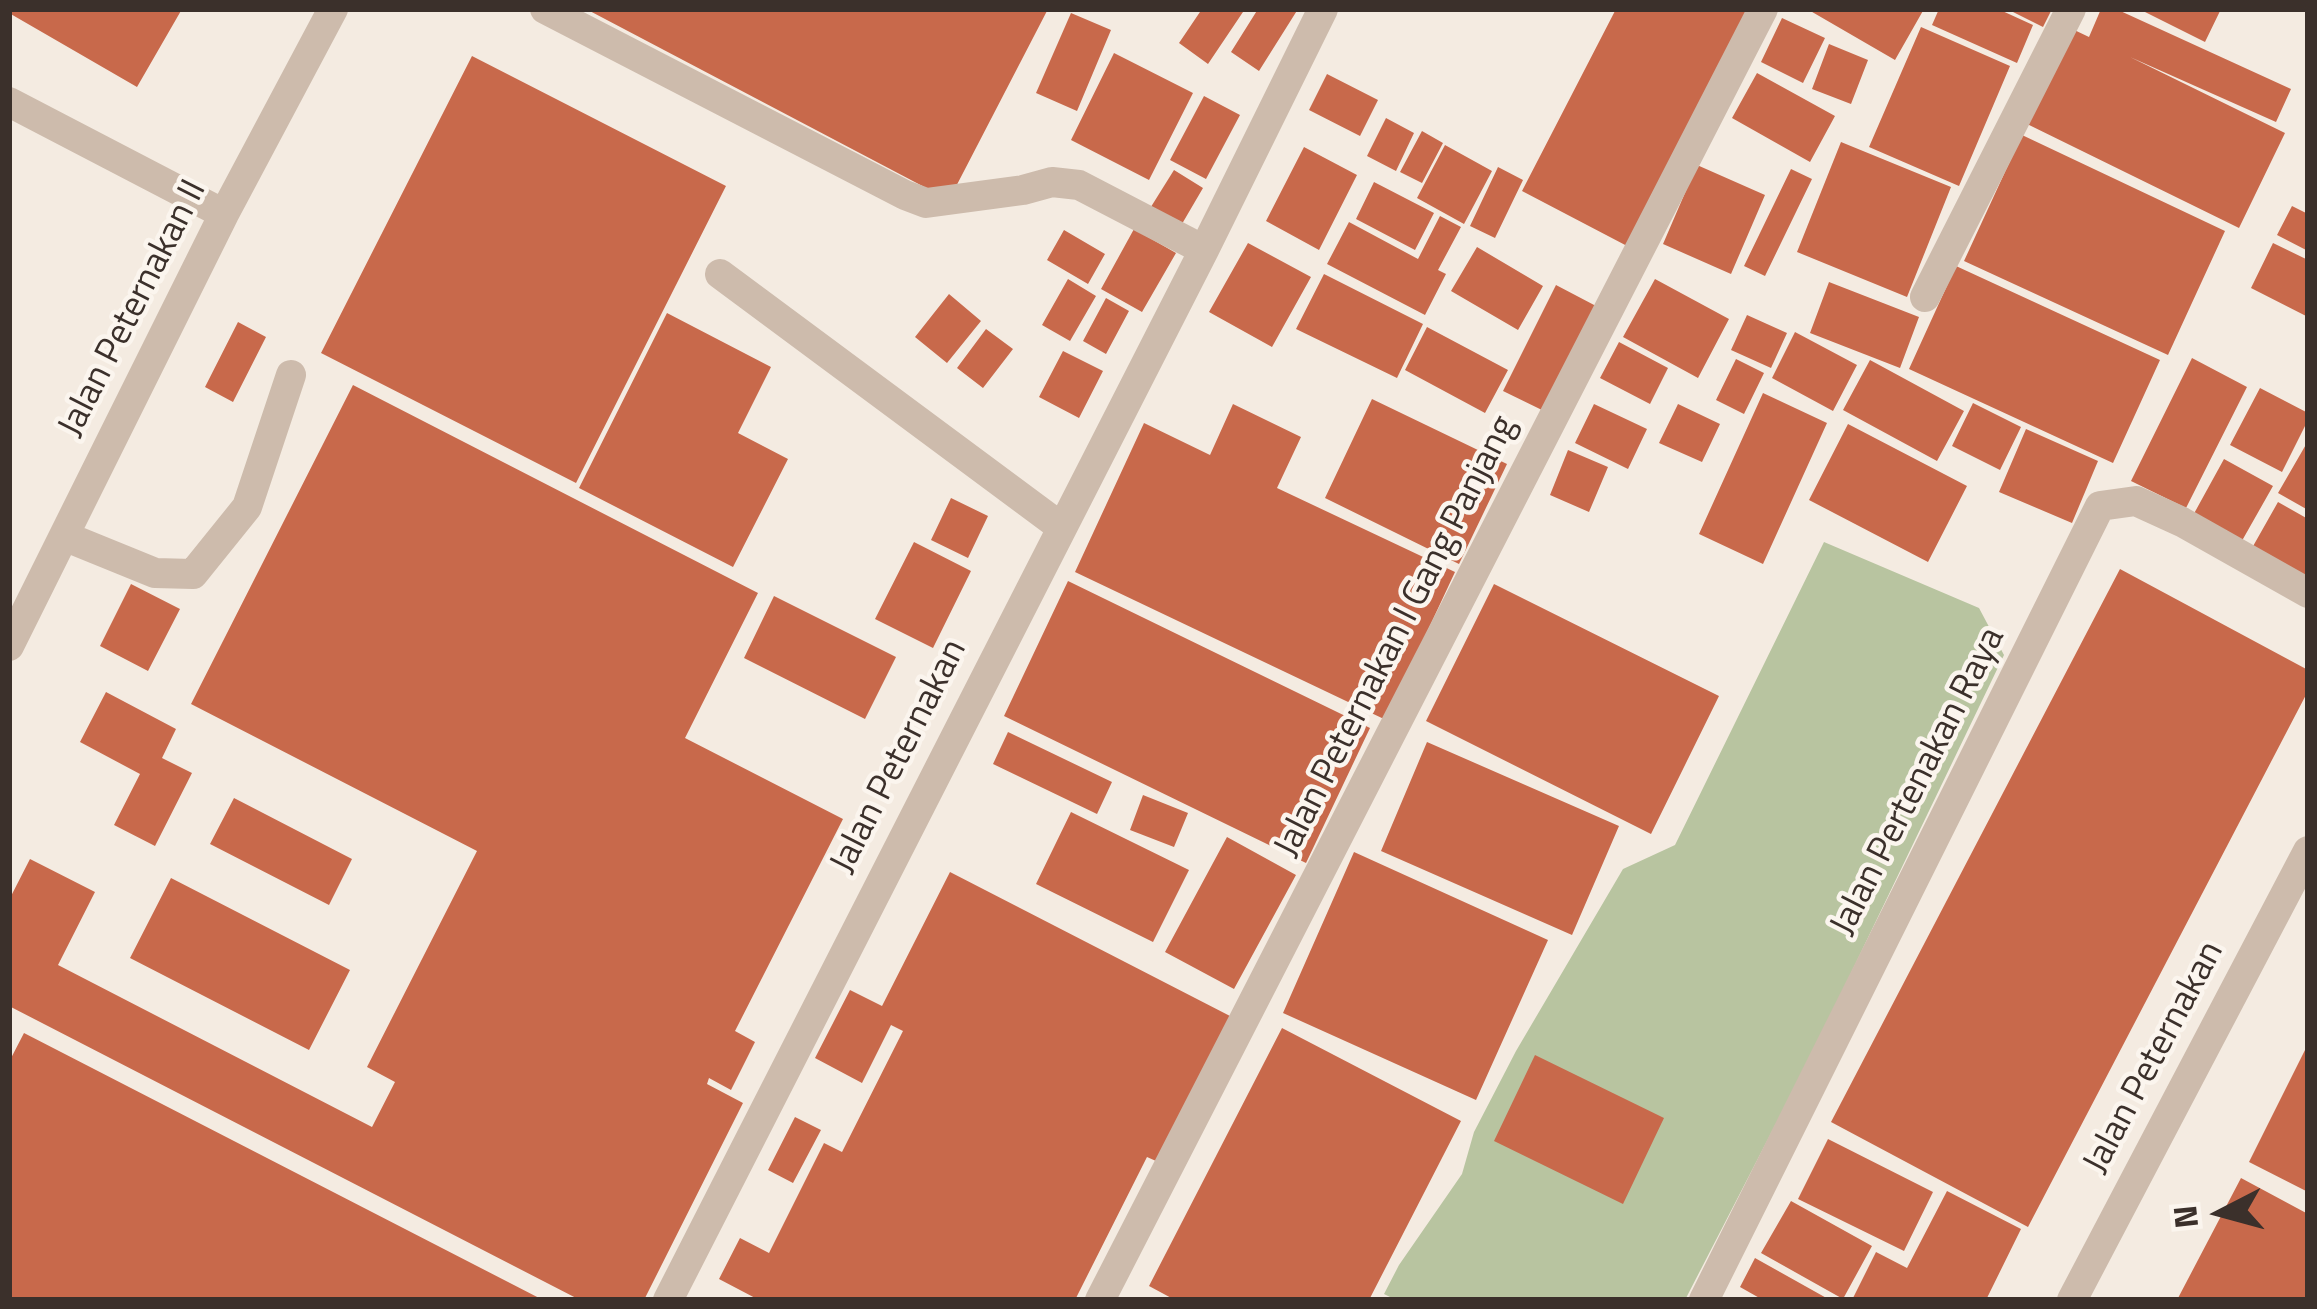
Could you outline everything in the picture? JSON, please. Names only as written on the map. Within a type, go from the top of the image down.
[{"type":"street","name":"Jalan Peternakan II","points":[[9,646],[224,214],[333,9]]},
{"type":"street","points":[[545,9],[926,203],[1052,182],[1079,184],[1204,250]]},
{"type":"street","name":"Jalan Peternakan","points":[[668,1300],[1323,9]]},
{"type":"street","name":"Jalan Peternakan I Gang Panjang","points":[[1100,1300],[1763,9]]},
{"type":"street","points":[[1925,297],[2071,9]]},
{"type":"street","points":[[9,102],[224,214]]},
{"type":"street","points":[[720,274],[1061,526]]},
{"type":"street","points":[[64,536],[155,573],[193,574],[247,507],[290,375]]},
{"type":"street","name":"Jalan Pertenakan Raya","points":[[1704,1300],[2100,506],[2137,500],[2308,593]]},
{"type":"street","name":"Jalan Peternakan","points":[[2072,1300],[2308,851]]},
{"type":"green space","points":[[1824,542],[1979,608],[2004,655],[1813,1052],[1685,1300],[1396,1300],[1384,1294],[1462,1174],[1474,1132],[1516,1051],[1623,869],[1675,845]]},
{"type":"building","points":[[9,9],[182,9],[137,87]]},
{"type":"building","points":[[586,9],[1048,9],[949,200]]},
{"type":"building","points":[[1202,9],[1245,9],[1208,64],[1179,43]]},
{"type":"building","points":[[1258,9],[1298,9],[1259,71],[1231,52]]},
{"type":"building","points":[[1616,9],[1752,9],[1629,247],[1522,191]]},
{"type":"building","points":[[1807,9],[1924,9],[1895,60]]},
{"type":"building","points":[[1939,9],[1998,9],[2033,25],[2017,63],[1932,25]]},
{"type":"building","points":[[2007,9],[2052,9],[2043,27]]},
{"type":"building","points":[[2101,9],[2116,9],[2291,89],[2276,122],[2130,57],[2285,133],[2239,228],[2023,122],[2068,27],[2089,37]]},
{"type":"building","points":[[2139,9],[2221,9],[2205,42]]},
{"type":"building","points":[[1071,13],[1111,30],[1077,111],[1036,93]]},
{"type":"building","points":[[1782,18],[1825,38],[1803,83],[1761,62]]},
{"type":"building","points":[[1921,27],[2010,66],[1959,186],[1869,147]]},
{"type":"building","points":[[1829,44],[1868,60],[1851,104],[1812,89]]},
{"type":"building","points":[[1114,53],[1193,93],[1149,180],[1071,140]]},
{"type":"building","points":[[472,56],[726,186],[576,483],[321,353]]},
{"type":"building","points":[[1757,73],[1835,116],[1810,162],[1732,118]]},
{"type":"building","points":[[1327,74],[1378,100],[1360,136],[1309,110]]},
{"type":"building","points":[[1204,96],[1240,115],[1206,179],[1170,160]]},
{"type":"building","points":[[1386,118],[1414,133],[1396,171],[1367,156]]},
{"type":"building","points":[[1422,131],[1443,143],[1422,183],[1400,172]]},
{"type":"building","points":[[2022,135],[2225,231],[2168,355],[1964,261]]},
{"type":"building","points":[[1841,142],[1951,187],[1907,297],[1797,252]]},
{"type":"building","points":[[1445,145],[1492,171],[1464,224],[1417,198]]},
{"type":"building","points":[[1304,147],[1357,175],[1319,250],[1266,221]]},
{"type":"building","points":[[1697,165],[1765,195],[1731,274],[1663,244]]},
{"type":"building","points":[[1498,167],[1523,180],[1495,238],[1470,226]]},
{"type":"building","points":[[1791,169],[1812,179],[1765,276],[1744,266]]},
{"type":"building","points":[[1174,170],[1203,188],[1179,229],[1149,210]]},
{"type":"building","points":[[1374,182],[1434,213],[1415,250],[1356,219]]},
{"type":"building","points":[[2292,206],[2308,214],[2308,251],[2277,235]]},
{"type":"building","points":[[1440,216],[1461,227],[1438,270],[1446,274],[1425,315],[1327,264],[1349,222],[1418,259]]},
{"type":"building","points":[[1134,229],[1176,253],[1142,312],[1101,289]]},
{"type":"building","points":[[1064,230],[1105,254],[1088,284],[1047,260]]},
{"type":"building","points":[[1248,243],[1311,277],[1272,347],[1209,312]]},
{"type":"building","points":[[2273,243],[2308,260],[2308,317],[2251,288]]},
{"type":"building","points":[[1477,247],[1543,286],[1518,330],[1451,291]]},
{"type":"building","points":[[1956,266],[2160,360],[2113,463],[1909,369]]},
{"type":"building","points":[[1324,274],[1423,324],[1397,378],[1296,329]]},
{"type":"building","points":[[1068,279],[1096,296],[1070,341],[1042,325]]},
{"type":"building","points":[[1655,279],[1729,319],[1698,378],[1623,337]]},
{"type":"building","points":[[1829,282],[1919,317],[1900,368],[1810,333]]},
{"type":"building","points":[[1556,285],[1596,306],[1544,411],[1503,391]]},
{"type":"building","points":[[949,294],[981,321],[947,363],[915,337]]},
{"type":"building","points":[[1106,298],[1129,311],[1106,354],[1083,341]]},
{"type":"building","points":[[667,313],[771,367],[738,433],[788,459],[733,567],[579,488]]},
{"type":"building","points":[[1747,315],[1787,333],[1771,368],[1731,350]]},
{"type":"building","points":[[238,322],[266,337],[233,402],[205,387]]},
{"type":"building","points":[[1427,327],[1508,370],[1485,413],[1405,370]]},
{"type":"building","points":[[986,329],[1013,349],[983,388],[957,368]]},
{"type":"building","points":[[1795,332],[1857,365],[1833,411],[1772,378]]},
{"type":"building","points":[[1619,342],[1668,368],[1650,404],[1600,378]]},
{"type":"building","points":[[1063,351],[1103,371],[1079,418],[1039,397]]},
{"type":"building","points":[[2192,358],[2247,387],[2186,508],[2131,481]]},
{"type":"building","points":[[1736,359],[1764,373],[1744,414],[1716,400]]},
{"type":"building","points":[[1870,360],[1964,411],[1937,461],[1843,410]]},
{"type":"building","points":[[353,385],[758,593],[685,738],[843,819],[735,1031],[755,1042],[731,1090],[709,1078],[707,1084],[743,1103],[644,1300],[580,1300],[9,1006],[9,900],[30,859],[95,892],[58,965],[372,1127],[395,1082],[367,1067],[477,851],[191,704]]},
{"type":"building","points":[[2260,388],[2308,413],[2282,472],[2230,445]]},
{"type":"building","points":[[1763,393],[1827,423],[1763,564],[1699,534]]},
{"type":"building","points":[[1372,399],[1507,464],[1459,564],[1325,498]]},
{"type":"building","points":[[1973,403],[2021,427],[2000,470],[1952,446]]},
{"type":"building","points":[[1233,404],[1301,437],[1277,488],[1455,572],[1386,720],[1075,572],[1144,423],[1210,455]]},
{"type":"building","points":[[1594,404],[1647,429],[1628,469],[1575,443]]},
{"type":"building","points":[[1678,404],[1720,424],[1702,462],[1659,443]]},
{"type":"building","points":[[1848,424],[1967,486],[1928,562],[1809,500]]},
{"type":"building","points":[[2026,429],[2098,461],[2072,523],[1999,492]]},
{"type":"building","points":[[2308,441],[2308,510],[2278,493]]},
{"type":"building","points":[[1568,450],[1608,467],[1589,512],[1550,495]]},
{"type":"building","points":[[2224,459],[2273,486],[2239,546],[2191,519]]},
{"type":"building","points":[[951,498],[988,516],[968,558],[931,540]]},
{"type":"building","points":[[2278,502],[2308,519],[2308,580],[2252,548]]},
{"type":"building","points":[[914,542],[971,571],[933,648],[875,619]]},
{"type":"building","points":[[2120,569],[2308,670],[2308,691],[2028,1227],[1831,1122]]},
{"type":"building","points":[[1068,581],[1370,728],[1306,863],[1004,716]]},
{"type":"building","points":[[131,584],[180,609],[148,671],[100,646]]},
{"type":"building","points":[[1494,584],[1719,696],[1651,834],[1426,721]]},
{"type":"building","points":[[774,596],[896,657],[865,719],[744,658]]},
{"type":"building","points":[[106,692],[176,729],[162,758],[192,773],[155,846],[114,825],[140,774],[80,742]]},
{"type":"building","points":[[1008,732],[1112,782],[1097,814],[993,764]]},
{"type":"building","points":[[1427,742],[1619,826],[1572,935],[1381,851]]},
{"type":"building","points":[[1143,795],[1188,813],[1174,847],[1130,830]]},
{"type":"building","points":[[234,798],[352,859],[329,905],[210,844]]},
{"type":"building","points":[[1071,812],[1189,870],[1153,942],[1036,884]]},
{"type":"building","points":[[1227,837],[1296,875],[1234,989],[1165,952]]},
{"type":"building","points":[[1354,852],[1548,940],[1476,1100],[1283,1013]]},
{"type":"building","points":[[950,872],[1230,1016],[1156,1161],[1147,1157],[1075,1300],[759,1300],[719,1279],[740,1238],[769,1253],[824,1143],[842,1152],[903,1031],[891,1025],[862,1083],[815,1058],[850,990],[882,1006]]},
{"type":"building","points":[[171,878],[350,970],[309,1050],[130,958]]},
{"type":"building","points":[[1282,1028],[1461,1121],[1369,1300],[1175,1300],[1149,1286]]},
{"type":"building","points":[[24,1033],[543,1300],[9,1300],[9,1062]]},
{"type":"building","points":[[2308,1044],[2308,1192],[2249,1162]]},
{"type":"building","points":[[1535,1055],[1664,1118],[1623,1204],[1494,1141]]},
{"type":"building","points":[[795,1117],[821,1130],[793,1183],[768,1170]]},
{"type":"building","points":[[1828,1139],[1933,1192],[1904,1251],[1798,1199]]},
{"type":"building","points":[[2241,1178],[2308,1214],[2308,1300],[2177,1300]]},
{"type":"building","points":[[1947,1191],[2021,1229],[1986,1300],[1852,1300],[1876,1252],[1907,1268]]},
{"type":"building","points":[[1791,1201],[1872,1246],[1843,1299],[1761,1253]]},
{"type":"building","points":[[1755,1258],[1830,1300],[1763,1300],[1740,1287]]}]
